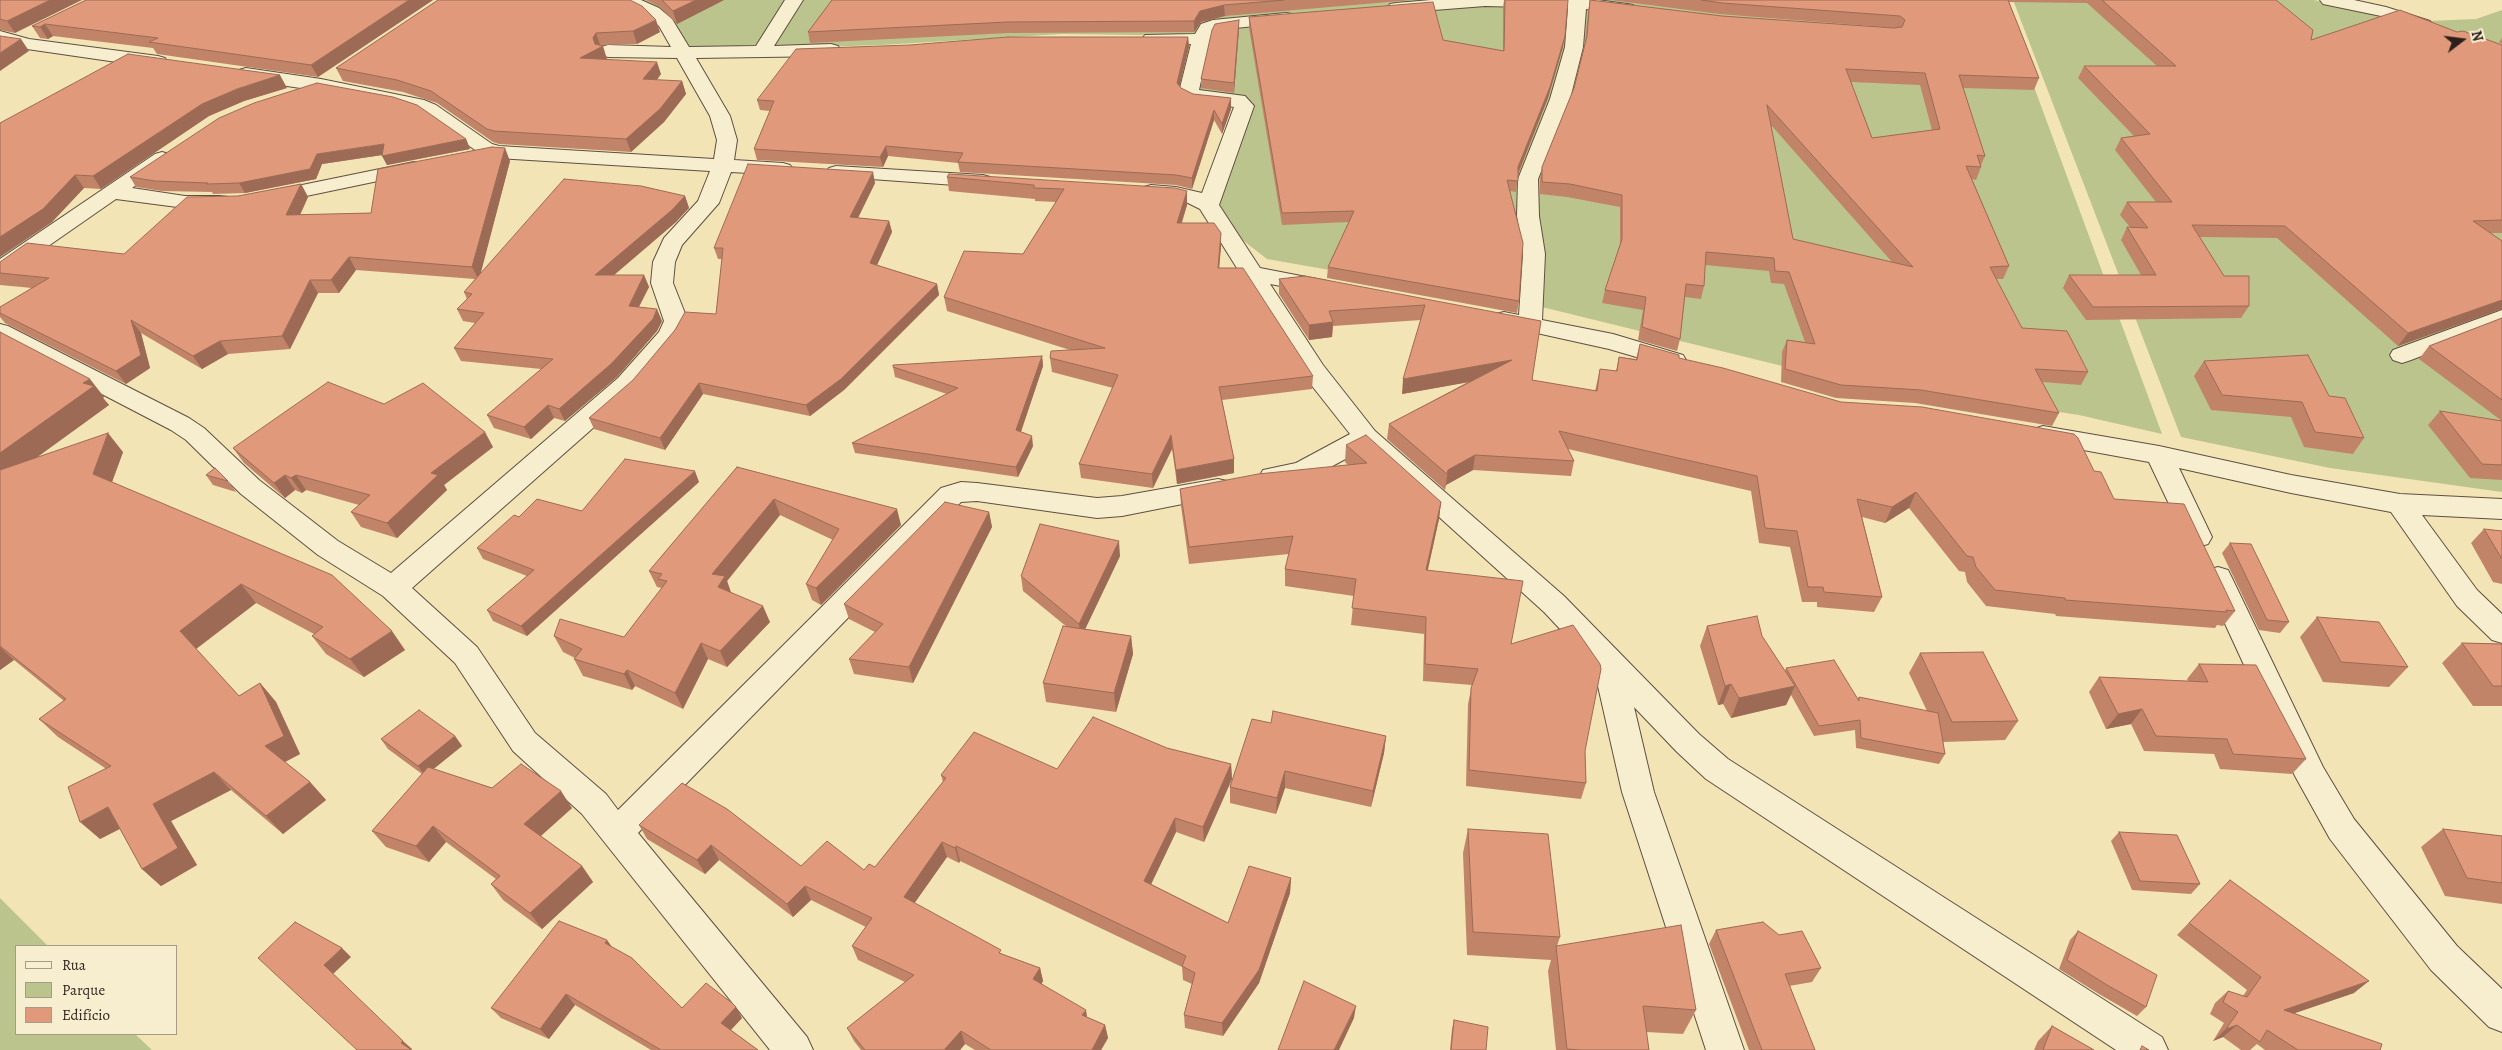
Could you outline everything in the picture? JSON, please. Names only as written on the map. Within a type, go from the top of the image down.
[{"type":"street","points":[[393,588],[627,384],[670,335],[676,321],[662,283],[664,262],[672,243],[708,203],[723,165],[727,140],[726,129],[685,53],[666,23],[653,12],[627,0]]},
{"type":"street","points":[[761,52],[794,0]]},
{"type":"street","points":[[2329,0],[2386,12],[2436,29]]},
{"type":"street","points":[[1379,10],[1485,1],[1578,1],[1644,11]]},
{"type":"street","points":[[1530,324],[1534,254],[1528,216],[1528,179],[1560,99],[1574,47],[1578,1]]},
{"type":"street","points":[[1208,205],[1244,106],[1238,100],[1194,96],[1189,92],[1202,39],[1207,28],[1213,25],[1302,16]]},
{"type":"street","points":[[7,39],[40,29]]},
{"type":"street","points":[[7,39],[174,64]]},
{"type":"street","points":[[1134,39],[1202,39]]},
{"type":"street","points":[[608,51],[685,53],[846,49]]},
{"type":"street","points":[[278,99],[321,85],[346,68]]},
{"type":"street","points":[[223,71],[321,85],[417,104],[429,109],[485,148],[497,152]]},
{"type":"street","points":[[0,269],[176,149]]},
{"type":"street","points":[[468,158],[497,152],[999,182]]},
{"type":"street","points":[[111,192],[185,202],[241,201],[430,165]]},
{"type":"street","points":[[1127,190],[1176,193],[1196,198],[1208,205],[1314,371],[1366,436],[1554,604],[1688,743],[1717,769],[2149,1050]]},
{"type":"street","points":[[1250,273],[1341,290]]},
{"type":"street","points":[[1484,315],[1613,342],[1698,367]]},
{"type":"street","points":[[2402,356],[2502,317]]},
{"type":"street","points":[[0,331],[180,424],[195,434],[250,486],[328,548],[393,588],[466,655],[524,742],[594,804],[794,1050]]},
{"type":"street","points":[[2022,432],[2159,455],[2291,484],[2400,504],[2502,509]]},
{"type":"street","points":[[618,832],[951,495],[960,491],[1097,508],[1122,506],[1303,471],[1366,436]]},
{"type":"street","points":[[2159,455],[2311,776],[2342,829],[2444,958],[2502,1014]]},
{"type":"street","points":[[2400,504],[2467,598],[2502,632]]},
{"type":"street","points":[[1608,662],[1638,792],[1725,1050]]},
{"type":"green space","points":[[631,0],[2002,0],[2162,434],[2079,415],[1815,374],[1546,308],[1267,259],[1236,235],[1217,199],[1247,107],[1196,91],[1208,36],[1062,34],[881,45],[687,51]]},
{"type":"green space","points":[[2013,0],[2314,0],[2362,11],[2428,21],[2476,19],[2502,10],[2502,492],[2330,468],[2181,437]]},
{"type":"green space","points":[[0,898],[47,945],[15,945],[15,1035],[136,1035],[152,1050],[0,1050]]},
{"type":"building","points":[[0,0],[50,0],[7,21],[0,19]]},
{"type":"building","points":[[86,0],[409,0],[311,65],[149,42],[158,38],[45,24],[40,27],[32,26]]},
{"type":"building","points":[[438,0],[630,0],[642,6],[656,20],[633,31],[596,33],[593,38],[595,44],[603,46],[580,58],[657,62],[643,79],[682,81],[660,109],[626,139],[494,131],[487,129],[431,91],[397,80],[336,68]]},
{"type":"building","points":[[662,0],[696,0],[673,11]]},
{"type":"building","points":[[832,0],[1284,0],[1224,5],[1200,11],[1194,21],[1007,22],[808,32]]},
{"type":"building","points":[[1505,0],[1568,0],[1565,36],[1550,87],[1518,167],[1518,181],[1507,180],[1523,243],[1519,301],[1328,267],[1354,211],[1282,213],[1249,17],[1433,2],[1443,40],[1504,51]]},
{"type":"building","points":[[1590,0],[1722,16],[1894,28],[1902,27],[1905,20],[1900,16],[1701,0],[2008,0],[2039,78],[1959,75],[1985,156],[1977,155],[1981,167],[1966,166],[2009,266],[1990,267],[2022,328],[2067,331],[2088,372],[2035,369],[2059,413],[1921,390],[1841,385],[1785,369],[1787,340],[1815,344],[1789,272],[1775,271],[1774,258],[1706,252],[1704,286],[1686,284],[1680,339],[1642,327],[1646,297],[1605,290],[1622,239],[1622,195],[1570,184],[1542,182],[1542,167],[1574,88],[1587,36]],"holes":[[[1846,69],[1925,73],[1940,129],[1872,138]],[[1767,105],[1913,267],[1793,239]]]},
{"type":"building","points":[[2102,0],[2276,0],[2313,30],[2311,40],[2400,10],[2457,32],[2463,31],[2502,45],[2502,220],[2473,221],[2502,241],[2502,300],[2408,333],[2285,226],[2192,225],[2224,276],[2249,276],[2249,306],[2093,307],[2069,275],[2156,275],[2127,227],[2148,228],[2127,202],[2172,202],[2121,138],[2150,134],[2084,66],[2176,66]]},
{"type":"building","points":[[1239,20],[1234,83],[1201,79],[1215,24]]},
{"type":"building","points":[[0,36],[21,39],[0,53]]},
{"type":"building","points":[[1008,37],[1188,37],[1177,83],[1181,88],[1193,94],[1231,98],[1222,124],[1214,110],[1192,178],[1176,175],[958,162],[963,153],[886,146],[880,157],[754,149],[774,101],[757,100],[796,49],[910,45]]},
{"type":"building","points":[[128,54],[280,75],[237,89],[202,104],[93,176],[75,175],[43,209],[0,237],[0,123]]},
{"type":"building","points":[[317,83],[393,97],[417,105],[466,139],[382,156],[384,144],[317,154],[310,169],[239,183],[207,184],[155,181],[130,177],[219,118],[254,103]]},
{"type":"building","points":[[492,147],[505,148],[472,267],[349,257],[331,280],[310,280],[282,336],[220,341],[193,356],[131,320],[141,355],[116,371],[0,313],[0,307],[49,278],[0,273],[0,262],[27,243],[124,254],[187,197],[238,196],[301,184],[286,215],[371,213],[378,169]]},
{"type":"building","points":[[748,164],[873,172],[850,217],[889,221],[870,263],[937,284],[841,379],[806,405],[699,383],[660,438],[589,418],[633,380],[675,330],[685,312],[716,314],[723,248],[714,248]]},
{"type":"building","points":[[949,174],[1175,188],[1187,191],[1177,223],[1214,223],[1221,233],[1218,268],[1243,268],[1313,376],[1219,387],[1234,459],[1176,470],[1171,435],[1152,474],[1079,464],[1118,375],[1050,358],[1051,351],[1105,348],[944,297],[964,251],[1023,254],[1064,189],[1034,188],[1034,185],[947,177]]},
{"type":"building","points":[[564,179],[641,186],[685,196],[672,210],[595,275],[644,275],[629,306],[657,309],[653,319],[611,364],[559,409],[548,405],[524,427],[487,415],[553,359],[454,348],[484,313],[457,309],[472,294],[464,292]]},
{"type":"building","points":[[1305,276],[1541,321],[1532,380],[1597,391],[1600,369],[1617,371],[1619,357],[1637,360],[1640,344],[1679,355],[1679,358],[1723,368],[1841,402],[1922,407],[2074,434],[2078,438],[2094,471],[2101,472],[2114,499],[2184,504],[2235,611],[2226,610],[2227,612],[2065,600],[2065,598],[1995,590],[1976,567],[1973,557],[1967,556],[1916,492],[1892,507],[1857,499],[1882,597],[1824,592],[1823,587],[1808,587],[1797,531],[1765,528],[1757,476],[1559,431],[1574,461],[1475,455],[1448,470],[1447,474],[1389,424],[1512,360],[1403,379],[1425,305],[1329,311],[1333,322],[1309,325],[1279,279]]},
{"type":"building","points":[[2502,318],[2502,400],[2429,346]]},
{"type":"building","points":[[0,332],[90,379],[83,383],[94,386],[0,453]]},
{"type":"building","points":[[2308,355],[2329,396],[2345,398],[2364,438],[2315,432],[2302,402],[2222,395],[2204,361]]},
{"type":"building","points":[[1042,356],[1016,430],[1032,436],[1016,467],[852,443],[958,388],[893,367],[893,365]]},
{"type":"building","points":[[328,382],[384,404],[423,383],[485,432],[431,473],[438,475],[387,523],[351,512],[370,495],[296,475],[291,478],[285,475],[274,483],[233,448]]},
{"type":"building","points":[[2440,411],[2502,421],[2502,465],[2482,464]]},
{"type":"building","points":[[108,433],[93,474],[332,575],[392,631],[350,659],[312,636],[323,627],[241,584],[180,631],[239,696],[260,683],[284,736],[265,746],[310,782],[266,816],[214,772],[153,804],[178,848],[142,869],[108,807],[80,822],[68,787],[111,766],[39,719],[66,699],[0,646],[0,470]]},
{"type":"building","points":[[1366,435],[1441,502],[1426,570],[1523,581],[1511,644],[1573,625],[1600,664],[1601,669],[1585,751],[1586,783],[1469,770],[1471,688],[1478,669],[1425,664],[1426,617],[1352,608],[1356,579],[1285,569],[1293,536],[1189,547],[1180,489],[1258,474],[1367,463],[1346,445]]},
{"type":"building","points":[[625,459],[695,471],[521,626],[487,610],[534,570],[477,548],[514,515],[519,517],[537,499],[582,511]]},
{"type":"building","points":[[737,467],[897,509],[816,588],[806,584],[839,529],[774,499],[712,574],[725,576],[718,587],[763,606],[720,651],[701,643],[675,693],[627,670],[624,674],[574,659],[582,649],[554,636],[560,619],[624,637],[667,581],[658,579],[662,574],[649,571]]},
{"type":"building","points":[[215,468],[228,481],[206,475]]},
{"type":"building","points":[[945,502],[989,512],[909,667],[849,659],[883,624],[844,604]]},
{"type":"building","points":[[1040,524],[1119,541],[1079,624],[1021,576]]},
{"type":"building","points":[[2484,529],[2502,531],[2502,559]]},
{"type":"building","points":[[2230,543],[2251,544],[2289,622],[2267,620]]},
{"type":"building","points":[[1757,616],[1762,636],[1795,686],[1739,698],[1731,684],[1725,686],[1707,626]]},
{"type":"building","points":[[2317,617],[2379,622],[2408,667],[2341,662]]},
{"type":"building","points":[[1063,626],[1131,636],[1114,693],[1043,683]]},
{"type":"building","points":[[2462,643],[2502,644],[2502,686],[2493,686]]},
{"type":"building","points":[[1983,652],[2018,721],[1952,722],[1920,653]]},
{"type":"building","points":[[1834,660],[1859,701],[1859,697],[1938,713],[1945,754],[1861,738],[1860,720],[1819,726],[1786,668]]},
{"type":"building","points":[[2199,664],[2256,665],[2306,759],[2233,754],[2227,739],[2156,736],[2142,709],[2118,714],[2099,677],[2208,682]]},
{"type":"building","points":[[419,710],[455,736],[418,766],[381,739]]},
{"type":"building","points":[[1273,711],[1386,736],[1373,791],[1285,771],[1277,798],[1230,787],[1252,719],[1271,723]]},
{"type":"building","points":[[1093,717],[1167,748],[1231,764],[1203,827],[1175,818],[1144,881],[1228,923],[1249,866],[1291,878],[1259,970],[1222,1023],[1184,1015],[1195,973],[1182,966],[1186,956],[956,846],[955,848],[942,842],[904,897],[1001,950],[999,953],[1040,968],[1033,979],[1086,1010],[1082,1015],[1105,1025],[1092,1050],[991,1050],[961,1031],[944,1050],[865,1050],[847,1028],[914,975],[852,946],[872,918],[805,886],[787,904],[711,845],[697,860],[639,825],[682,783],[727,809],[801,866],[827,841],[864,870],[869,864],[875,867],[946,778],[941,775],[974,732],[1057,769]]},
{"type":"building","points":[[521,764],[561,791],[524,824],[582,866],[530,913],[491,884],[500,876],[433,826],[416,846],[372,831],[428,767],[492,788]]},
{"type":"building","points":[[1468,829],[1548,834],[1560,937],[1473,932]]},
{"type":"building","points":[[2443,829],[2502,836],[2502,883],[2467,878]]},
{"type":"building","points":[[2119,832],[2177,835],[2200,884],[2140,881]]},
{"type":"building","points":[[2230,880],[2369,981],[2284,1010],[2382,1044],[2380,1050],[2298,1050],[2267,1030],[2260,1042],[2237,1025],[2226,1029],[2238,1012],[2223,1002],[2228,991],[2247,997],[2261,977],[2189,923]]},
{"type":"building","points":[[559,921],[607,940],[605,943],[632,958],[682,1008],[706,983],[736,1007],[721,1023],[758,1050],[661,1050],[566,994],[540,1029],[491,1008]]},
{"type":"building","points":[[295,922],[342,948],[324,965],[403,1041],[401,1043],[412,1050],[357,1050],[258,958]]},
{"type":"building","points":[[1763,922],[1779,935],[1802,931],[1821,968],[1785,974],[1815,1050],[1762,1050],[1716,930]]},
{"type":"building","points":[[1681,925],[1696,1010],[1643,1006],[1649,1050],[1567,1049],[1556,946]]},
{"type":"building","points":[[2078,931],[2157,975],[2146,1007],[2067,960]]},
{"type":"building","points":[[1304,981],[1356,1006],[1334,1050],[1278,1050]]},
{"type":"building","points":[[1454,1020],[1488,1027],[1486,1050],[1451,1050]]},
{"type":"building","points":[[2052,1026],[2094,1050],[2043,1050]]},
{"type":"building","points":[[2142,1046],[2149,1050],[2140,1050]]}]
